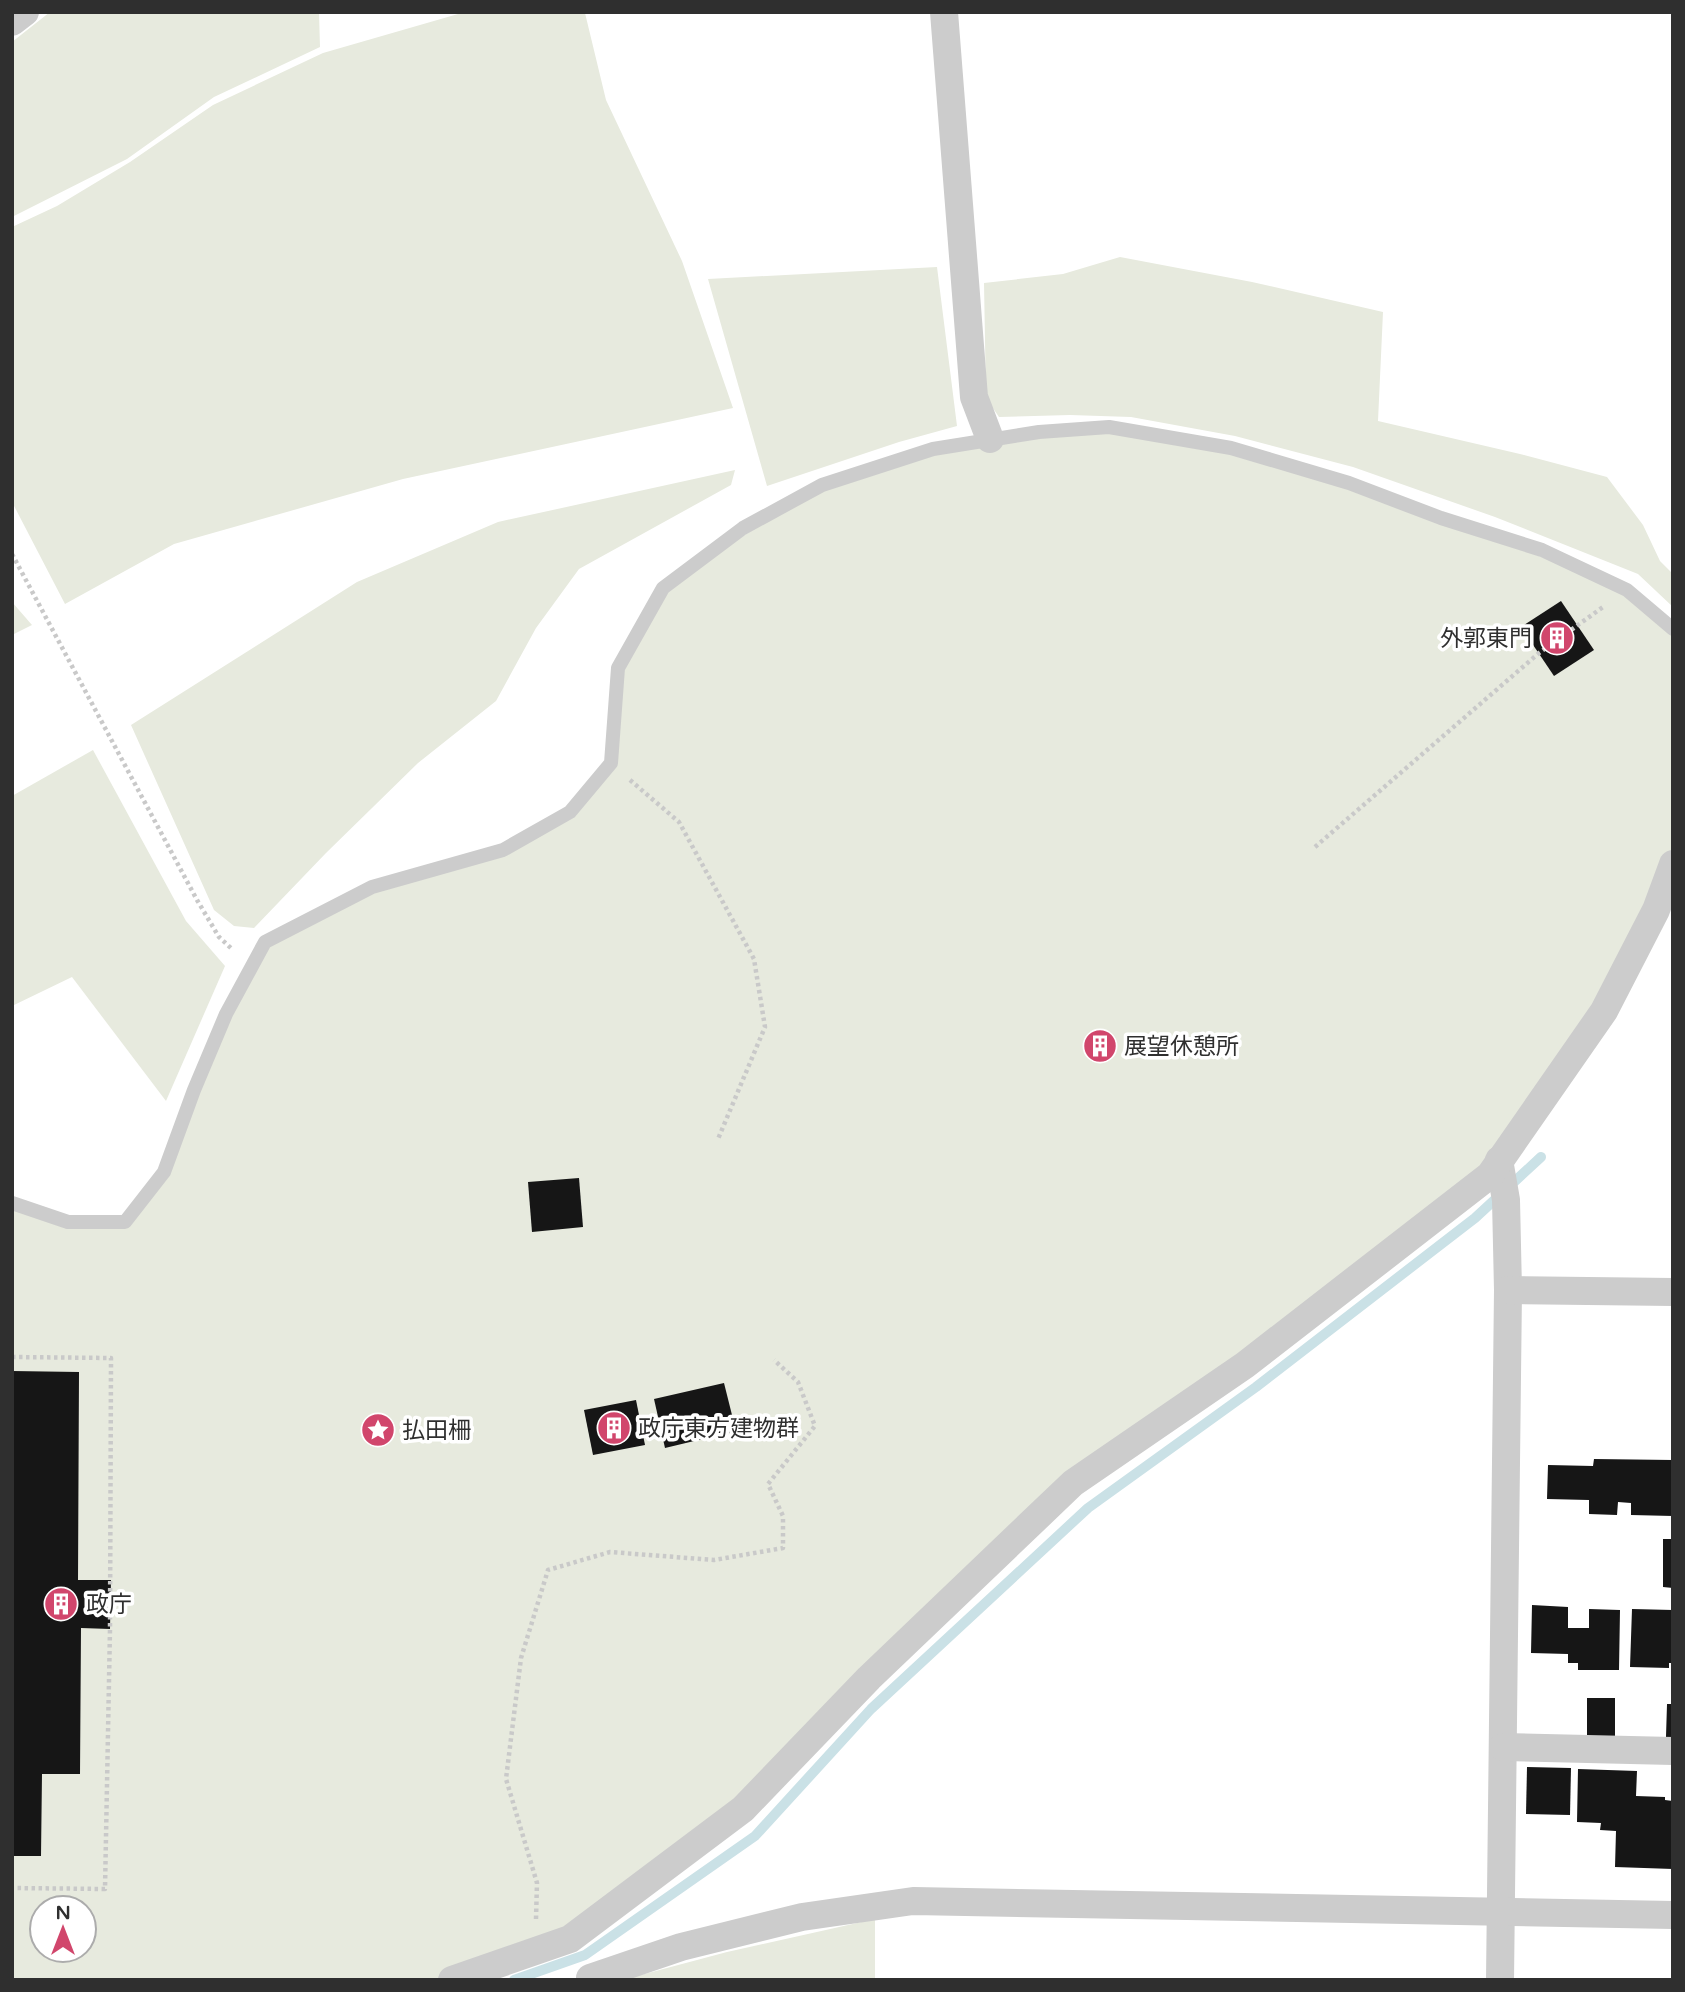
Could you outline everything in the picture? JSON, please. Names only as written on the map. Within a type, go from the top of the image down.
[{"type":"street","points":[[12,22],[26,12]]},
{"type":"street","points":[[944,12],[974,397],[990,439]]},
{"type":"street","points":[[452,1980],[570,1939],[743,1809],[869,1678],[1073,1482],[1245,1365],[1490,1175],[1604,1011],[1656,911],[1673,864]]},
{"type":"street","points":[[1499,1160],[1506,1200],[1508,1290],[1500,1980]]},
{"type":"street","points":[[1508,1290],[1673,1292]]},
{"type":"street","points":[[1503,1747],[1673,1751]]},
{"type":"street","points":[[590,1978],[681,1947],[802,1917],[913,1901],[1673,1914]]},
{"type":"lane","points":[[12,1203],[68,1222],[125,1222],[164,1172],[226,1014],[265,942],[372,887],[503,850],[570,812],[611,763],[618,668],[663,588],[743,528],[822,485],[933,449],[1039,432],[1109,427],[1231,448],[1349,483],[1441,518],[1542,550],[1627,590],[1673,629]]},
{"type":"path","points":[[12,554],[197,900],[219,937],[238,955],[253,964]]},
{"type":"path","points":[[1315,847],[1539,653],[1627,590]]},
{"type":"path","points":[[611,763],[679,822],[754,959],[765,1027],[719,1139]]},
{"type":"path","points":[[12,1357],[111,1358],[111,1414],[105,1889],[12,1888]]},
{"type":"path","points":[[535,1951],[537,1883],[506,1779],[521,1658],[548,1570],[610,1552],[714,1560],[783,1548],[783,1516],[768,1484],[815,1426],[797,1382],[774,1360]]},
{"type":"shaded area","points":[[50,12],[319,12],[320,47],[214,97],[127,159],[12,217],[12,42]]},
{"type":"shaded area","points":[[465,12],[585,13],[606,100],[682,261],[733,408],[403,479],[174,544],[65,604],[12,502],[12,227],[57,206],[130,162],[213,105],[323,53]]},
{"type":"shaded area","points":[[1120,257],[1252,282],[1383,312],[1378,421],[1607,477],[1643,525],[1660,561],[1673,574],[1673,607],[1638,574],[1495,517],[1353,467],[1235,436],[1131,417],[999,417],[986,398],[984,283],[1063,274]]},
{"type":"shaded area","points":[[937,267],[957,426],[899,442],[767,486],[708,279]]},
{"type":"shaded area","points":[[1109,427],[1231,448],[1441,518],[1627,590],[1673,629],[1673,864],[1656,910],[1499,1160],[1073,1483],[743,1809],[570,1939],[452,1980],[12,1980],[12,1203],[68,1222],[125,1222],[164,1172],[194,1090],[265,942],[372,887],[503,850],[570,812],[611,763],[618,668],[663,588],[822,485],[933,449]]},
{"type":"shaded area","points":[[735,470],[731,485],[579,569],[536,628],[496,701],[418,763],[254,928],[234,926],[214,910],[131,725],[357,582],[498,522]]},
{"type":"shaded area","points":[[12,602],[32,625],[12,635]]},
{"type":"shaded area","points":[[93,750],[186,921],[225,966],[166,1101],[72,977],[12,1006],[12,796]]},
{"type":"shaded area","points":[[875,1919],[875,1980],[622,1980],[727,1952]]},
{"type":"building","name":"外郭東門","points":[[1561,601],[1594,650],[1554,676],[1521,627]]},
{"type":"building","name":"展望休憩所","points":[[1101,1032],[1115,1051],[1098,1062],[1085,1042]]},
{"type":"building","points":[[579,1178],[583,1227],[532,1232],[528,1182]]},
{"type":"building","name":"政庁","points":[[12,1371],[79,1372],[78,1580],[111,1580],[110,1629],[81,1628],[80,1774],[42,1774],[41,1856],[12,1856]]},
{"type":"building","points":[[724,1383],[736,1431],[665,1448],[654,1399]]},
{"type":"building","name":"政庁東方建物群","points":[[636,1400],[645,1445],[593,1455],[584,1410]]},
{"type":"building","points":[[1594,1459],[1673,1460],[1673,1516],[1631,1515],[1631,1503],[1618,1502],[1617,1515],[1589,1514],[1589,1500],[1547,1499],[1548,1465],[1593,1466]]},
{"type":"building","points":[[1663,1539],[1673,1539],[1673,1588],[1663,1587]]},
{"type":"building","points":[[1532,1605],[1568,1607],[1568,1628],[1589,1628],[1589,1609],[1620,1610],[1619,1670],[1578,1670],[1578,1663],[1568,1663],[1568,1654],[1531,1653]]},
{"type":"building","points":[[1632,1609],[1673,1610],[1673,1663],[1669,1663],[1669,1668],[1630,1667]]},
{"type":"building","points":[[1587,1698],[1615,1698],[1615,1737],[1587,1737]]},
{"type":"building","points":[[1667,1704],[1673,1704],[1673,1737],[1666,1737]]},
{"type":"building","points":[[1527,1767],[1571,1768],[1570,1815],[1526,1814]]},
{"type":"building","points":[[1578,1769],[1637,1771],[1636,1796],[1665,1797],[1665,1800],[1673,1801],[1673,1869],[1615,1867],[1616,1831],[1600,1830],[1601,1823],[1577,1822]]},
{"type":"waterway","points":[[514,1980],[585,1955],[755,1836],[871,1709],[1088,1508],[1256,1387],[1475,1218],[1541,1157]]},
{"type":"place","name":"外郭東門","points":[[1557,638]]},
{"type":"place","name":"展望休憩所","points":[[1100,1046]]},
{"type":"place","name":"政庁東方建物群","points":[[614,1428]]},
{"type":"place","name":"払田柵","points":[[378,1430]]},
{"type":"place","name":"政庁","points":[[61,1604]]}]
